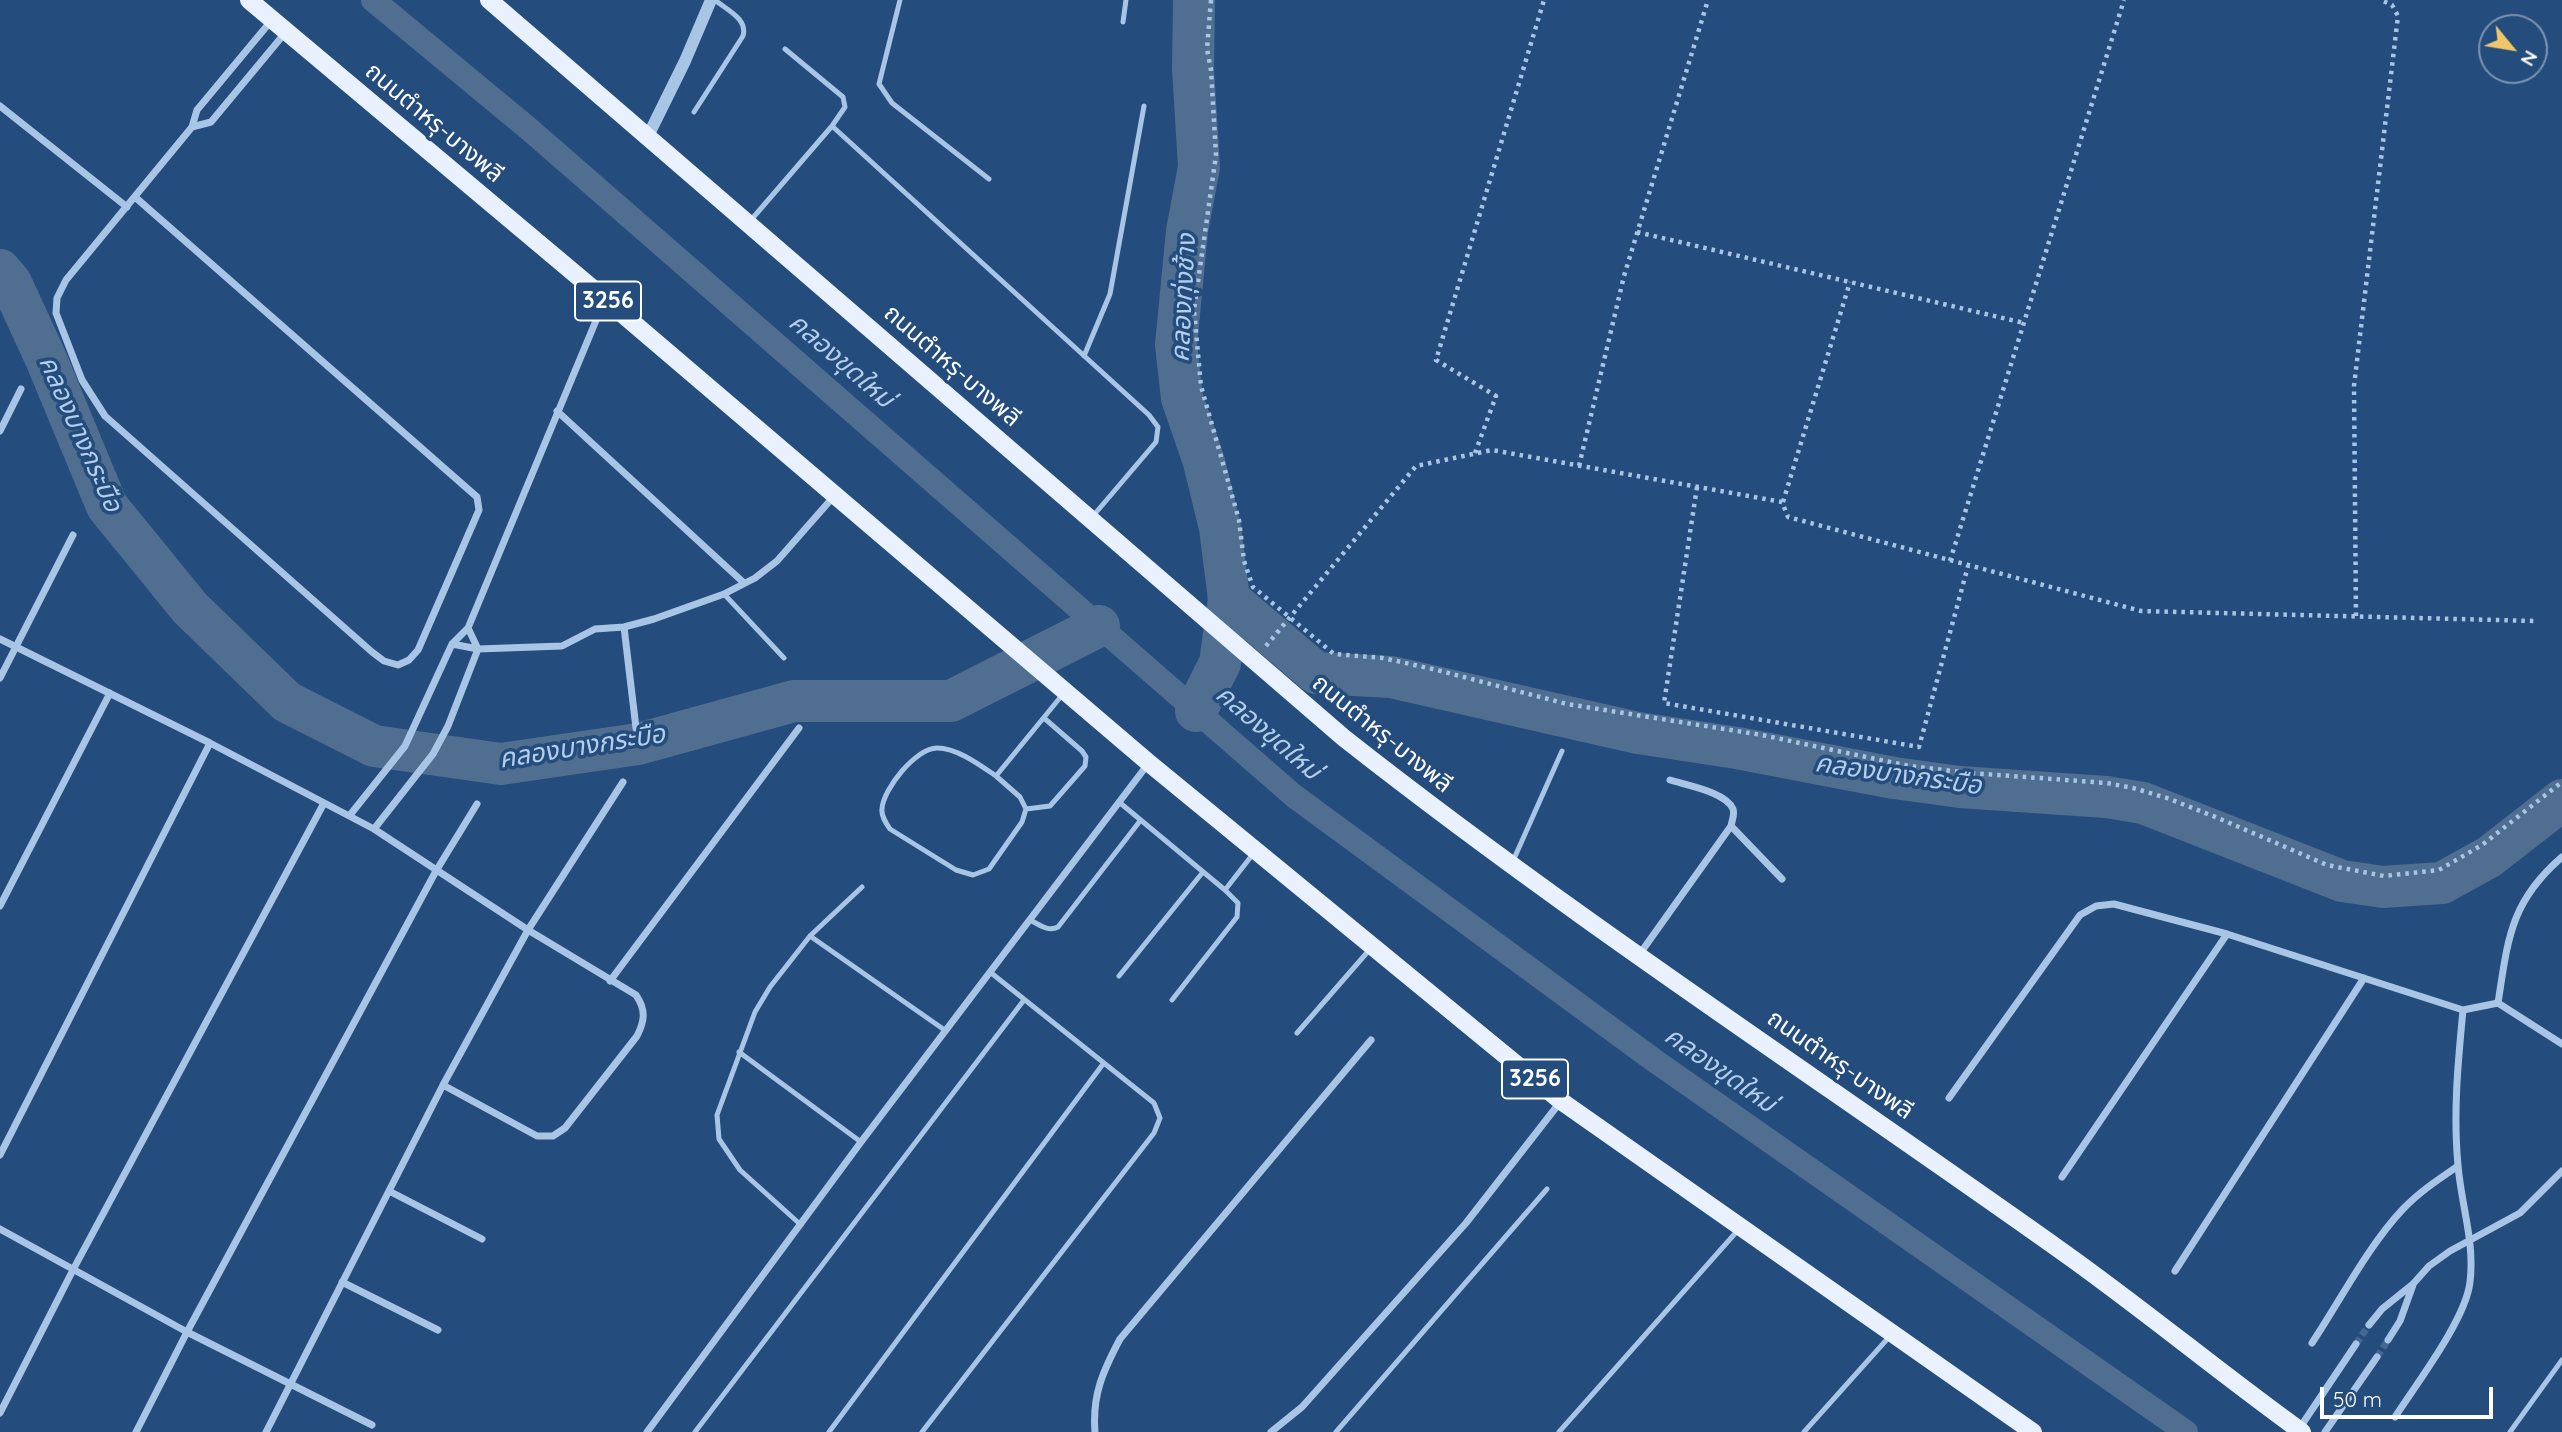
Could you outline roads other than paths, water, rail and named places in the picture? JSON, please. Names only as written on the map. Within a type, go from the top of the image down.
[{"type":"main road","name":"ถนนตำหรุ-บางพลี","points":[[249,0],[605,299],[1149,763],[1561,1101],[2027,1430]]},
{"type":"main road","name":"ถนนตำหรุ-บางพลี","points":[[489,0],[1344,738],[1511,864],[2063,1252],[2300,1431]]},
{"type":"street","points":[[648,136],[713,0]]},
{"type":"street","points":[[192,127],[211,122],[279,25]]},
{"type":"street","points":[[135,197],[477,497],[479,510],[474,522],[428,630],[418,650],[409,660],[398,665],[384,661],[372,652],[106,416],[82,380],[56,313],[57,299],[66,280],[192,127],[197,110],[279,25]]},
{"type":"street","points":[[0,106],[127,206]]},
{"type":"street","points":[[351,816],[405,746],[452,644],[468,628],[605,299]]},
{"type":"street","points":[[0,431],[22,389]]},
{"type":"street","points":[[557,411],[744,583]]},
{"type":"street","points":[[452,644],[478,649],[562,646],[595,629],[624,627],[654,619],[724,594],[777,561],[835,495]]},
{"type":"street","points":[[0,678],[73,535]]},
{"type":"street","points":[[624,627],[636,728]]},
{"type":"street","points":[[374,829],[433,754],[448,726],[478,649],[468,628]]},
{"type":"street","points":[[0,639],[211,743],[374,829],[528,930],[636,995],[642,1004],[644,1023],[637,1036],[565,1128],[553,1136],[537,1136],[443,1085]]},
{"type":"street","points":[[0,906],[110,693]]},
{"type":"street","points":[[610,981],[799,729]]},
{"type":"street","points":[[0,1155],[211,743]]},
{"type":"street","points":[[647,1432],[861,1142],[1149,763]]},
{"type":"street","points":[[1639,955],[1731,826],[1734,815],[1729,802],[1718,795],[1670,780]]},
{"type":"street","points":[[266,1432],[443,1085],[528,930],[623,782]]},
{"type":"street","points":[[0,1413],[74,1268],[324,803]]},
{"type":"street","points":[[136,1432],[187,1332],[436,871],[477,804]]},
{"type":"street","points":[[1731,826],[1782,879]]},
{"type":"street","points":[[2498,1003],[2508,941],[2525,897],[2540,876],[2562,857]]},
{"type":"street","points":[[1949,1098],[2080,915],[2096,906],[2114,904],[2227,934],[2463,1010],[2498,1003],[2562,1044]]},
{"type":"street","points":[[2062,1177],[2227,934]]},
{"type":"street","points":[[2175,1271],[2364,978]]},
{"type":"street","points":[[2395,1417],[2458,1318],[2470,1283],[2471,1239],[2458,1166],[2455,1094],[2463,1010]]},
{"type":"street","points":[[1095,1432],[1093,1409],[1105,1368],[1120,1339],[1371,1040]]},
{"type":"street","points":[[1271,1432],[1302,1408],[1466,1223],[1561,1101]]},
{"type":"street","points":[[2312,1343],[2380,1238],[2402,1210],[2424,1190],[2458,1166]]},
{"type":"street","points":[[2369,1325],[2382,1309],[2430,1266],[2471,1239],[2520,1213],[2562,1171]]},
{"type":"street","points":[[389,1191],[482,1239]]},
{"type":"street","points":[[0,1228],[187,1332],[372,1425]]},
{"type":"street","points":[[342,1282],[438,1330]]},
{"type":"street","points":[[2388,1340],[2400,1321],[2413,1284]]},
{"type":"street","points":[[2300,1431],[2356,1344]]},
{"type":"street","points":[[2325,1432],[2377,1357]]},
{"type":"lane","points":[[694,112],[745,29],[743,23],[713,0]]},
{"type":"lane","points":[[900,0],[879,84],[892,103],[989,179]]},
{"type":"lane","points":[[1123,22],[1126,0]]},
{"type":"lane","points":[[749,223],[845,107],[844,96],[785,49]]},
{"type":"lane","points":[[1084,356],[1110,294],[1144,106]]},
{"type":"lane","points":[[832,126],[1149,415],[1157,427],[1156,442],[1091,519]]},
{"type":"lane","points":[[724,594],[784,658]]},
{"type":"lane","points":[[996,776],[1064,691]]},
{"type":"lane","points":[[1026,809],[1051,806],[1085,766],[1086,757],[1082,751],[1044,718]]},
{"type":"lane","points":[[936,748],[949,750],[996,776],[1020,797],[1026,809],[1022,822],[989,869],[973,874],[956,870],[890,829],[884,820],[881,810],[886,794],[914,757],[924,751],[936,748]]},
{"type":"lane","points":[[1511,864],[1562,751]]},
{"type":"lane","points":[[1119,802],[1238,903],[1237,917],[1172,1000]]},
{"type":"lane","points":[[1030,920],[1047,929],[1058,927],[1140,821]]},
{"type":"lane","points":[[1225,890],[1255,851]]},
{"type":"lane","points":[[1119,976],[1203,872]]},
{"type":"lane","points":[[802,1225],[740,1170],[719,1139],[716,1115],[755,1012],[770,987],[810,936],[862,887]]},
{"type":"lane","points":[[810,936],[946,1031]]},
{"type":"lane","points":[[1297,1032],[1373,946]]},
{"type":"lane","points":[[922,1432],[1154,1133],[1160,1118],[1154,1103],[990,972]]},
{"type":"lane","points":[[695,1432],[1024,1000]]},
{"type":"lane","points":[[739,1052],[861,1142]]},
{"type":"lane","points":[[829,1432],[1102,1064]]},
{"type":"lane","points":[[1336,1432],[1547,1189]]},
{"type":"lane","points":[[1559,1432],[1741,1227]]},
{"type":"lane","points":[[1804,1432],[1892,1334]]},
{"type":"lane","points":[[2510,1432],[2562,1360]]},
{"type":"waterway","name":"คลองขุดใหม่","points":[[373,0],[529,129],[1294,796],[1655,1061],[2186,1432]]},
{"type":"waterway","name":"คลองทุ่งช้าง","points":[[1194,0],[1193,69],[1199,167],[1187,231],[1176,345],[1182,398],[1204,462],[1220,528],[1229,599],[1220,663],[1196,711]]},
{"type":"waterway","name":"คลองบางกระบือ","points":[[0,270],[11,283],[46,359],[107,506],[190,608],[287,702],[374,746],[501,764],[638,744],[794,701],[951,701],[1099,626]]},
{"type":"waterway","name":"คลองบางกระบือ","points":[[1229,599],[1316,673],[1391,677],[1638,733],[1737,748],[1894,778],[1960,787],[2106,797],[2143,803],[2342,881],[2383,887],[2442,883],[2489,857],[2562,800]]},
{"type":"tunnel","points":[[2356,1344],[2369,1325]]},
{"type":"tunnel","points":[[2377,1357],[2388,1340]]}]
